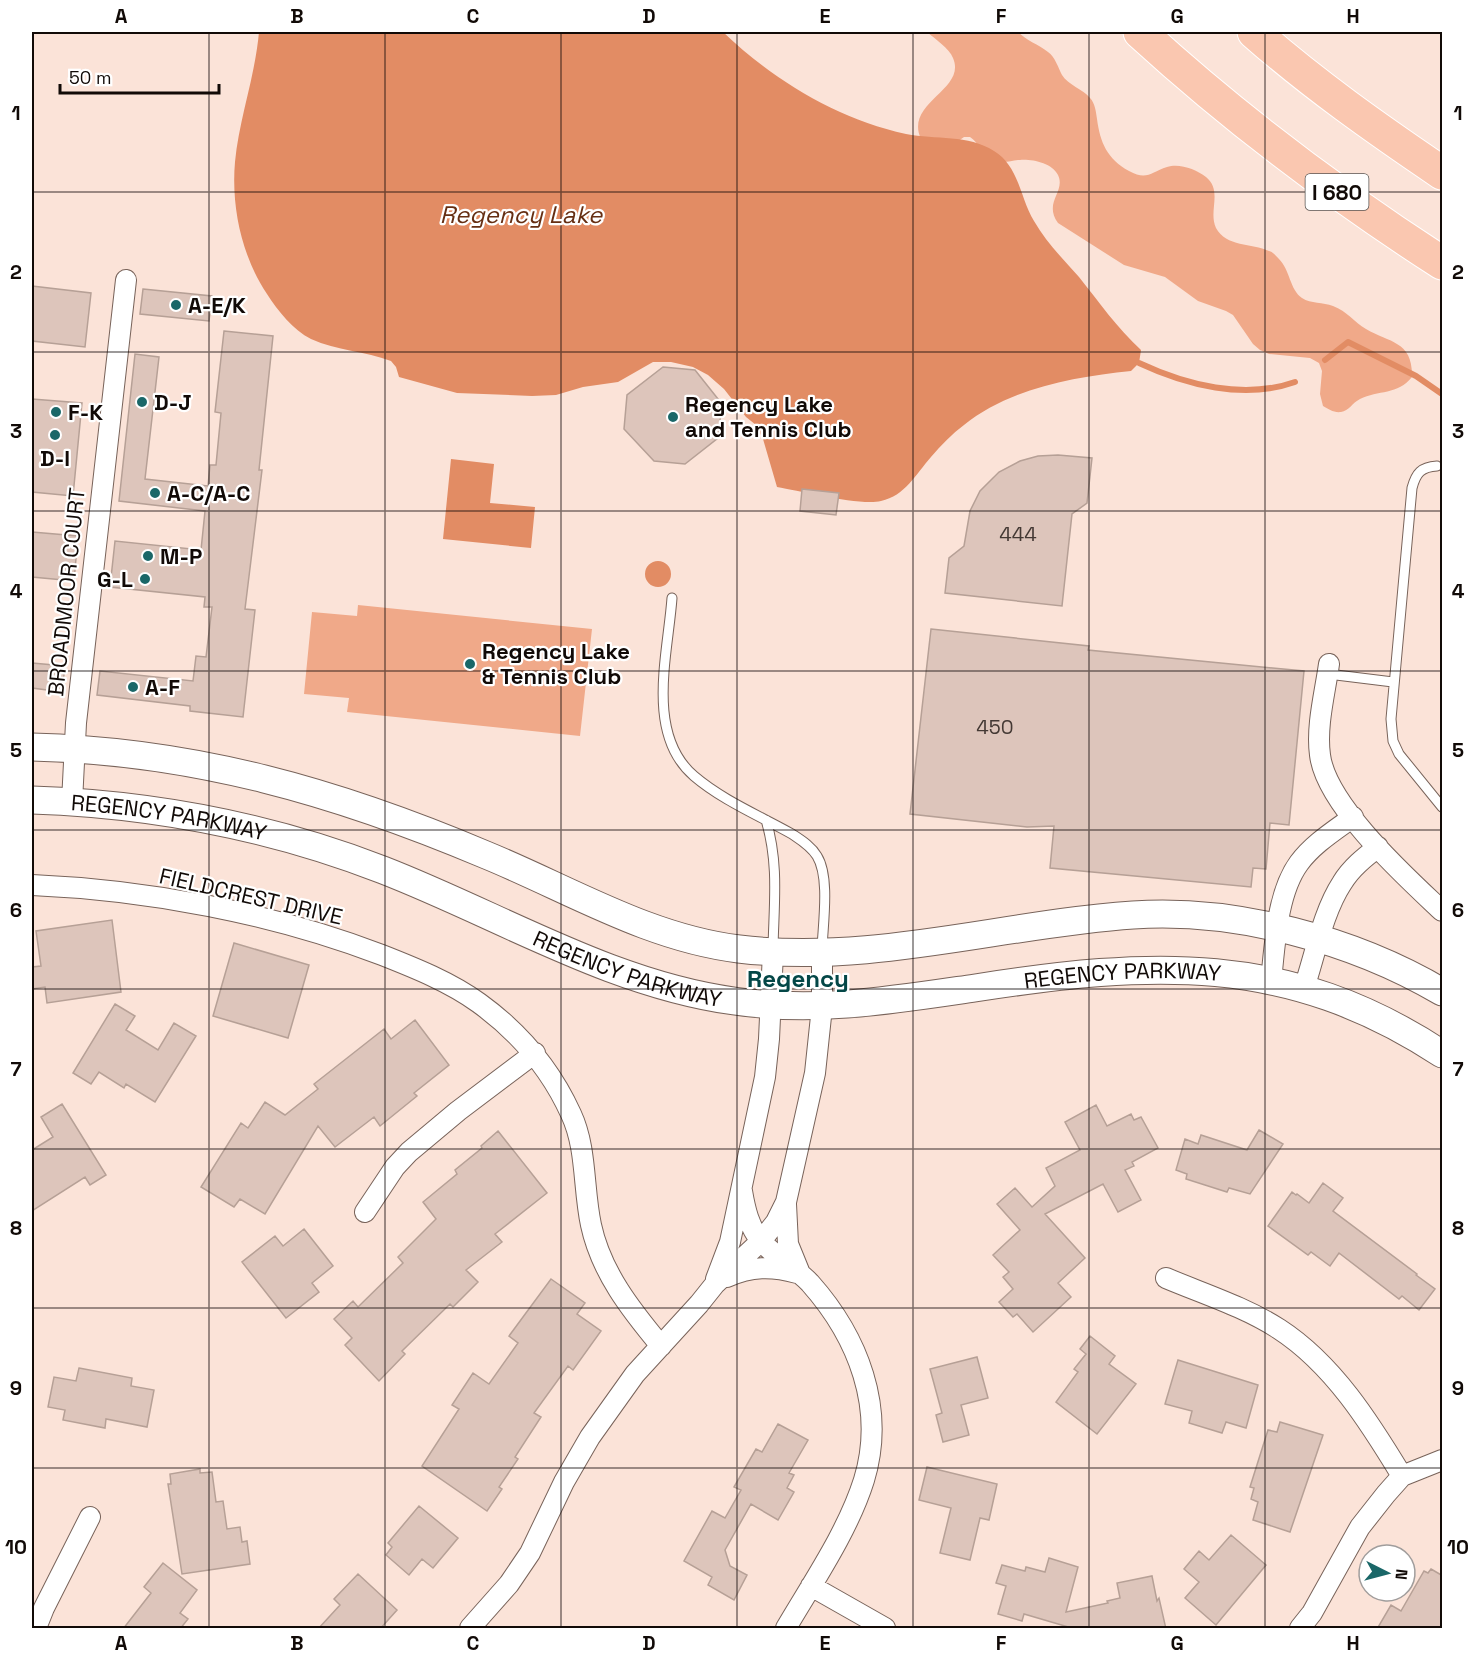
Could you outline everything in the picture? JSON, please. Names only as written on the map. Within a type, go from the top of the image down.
[{"type":"highway","name":"I 680","points":[[1140,32],[1193,80],[1269,142],[1371,216],[1443,263]]},
{"type":"highway","points":[[1254,32],[1336,98],[1443,172]]},
{"type":"main road","name":"REGENCY PARKWAY","points":[[32,747],[145,756],[190,763],[307,790],[432,833],[652,928],[712,945],[772,952],[822,954],[910,946],[1093,919],[1140,915],[1199,916],[1320,939],[1380,961],[1443,992]]},
{"type":"main road","name":"REGENCY PARKWAY","points":[[32,800],[138,808],[195,818],[306,844],[394,874],[626,974],[703,996],[770,1005],[822,1007],[899,1000],[1065,975],[1117,970],[1198,970],[1304,988],[1375,1016],[1443,1054]]},
{"type":"street","name":"BROADMOOR COURT","points":[[72,802],[76,723],[126,280]]},
{"type":"street","points":[[1329,669],[1320,730],[1320,756],[1333,789],[1378,847],[1443,911]]},
{"type":"street","points":[[1270,981],[1277,929],[1287,887],[1299,862],[1314,847],[1353,817]]},
{"type":"street","points":[[1304,988],[1331,904],[1341,883],[1360,861],[1378,847]]},
{"type":"street","name":"FIELDCREST DRIVE","points":[[32,885],[130,893],[236,913],[316,932],[418,969],[478,1003],[535,1053],[566,1101],[576,1124],[591,1224],[603,1262],[639,1319],[661,1346]]},
{"type":"street","points":[[715,1284],[730,1242],[765,1077],[772,952]]},
{"type":"street","points":[[470,1629],[509,1584],[530,1553],[564,1482],[590,1437],[635,1374],[715,1284],[761,1242],[776,1222],[786,1202],[815,1073],[822,1007],[822,954]]},
{"type":"street","points":[[365,1212],[395,1167],[409,1152],[458,1111],[535,1053]]},
{"type":"street","points":[[742,1191],[750,1224],[761,1242],[800,1274],[824,1299],[852,1343],[868,1392],[871,1414],[869,1458],[864,1480],[832,1549],[786,1629]]},
{"type":"street","points":[[786,1202],[788,1244],[800,1274]]},
{"type":"street","points":[[715,1284],[752,1268],[781,1268],[800,1274]]},
{"type":"street","points":[[1166,1278],[1255,1315],[1280,1330],[1306,1351],[1342,1388],[1376,1433],[1402,1476]]},
{"type":"street","points":[[1300,1629],[1312,1613],[1360,1527],[1402,1476],[1443,1460]]},
{"type":"street","points":[[36,1629],[44,1608],[90,1517]]},
{"type":"street","points":[[811,1586],[885,1629]]},
{"type":"lane","points":[[1437,466],[1420,470],[1414,478],[1412,488],[1391,719],[1393,741],[1399,754],[1443,807]]},
{"type":"lane","points":[[672,598],[663,699],[665,726],[669,740],[681,763],[695,777],[806,844],[817,855],[821,863],[824,885],[822,954]]},
{"type":"lane","points":[[1329,669],[1393,682]]},
{"type":"lane","points":[[766,820],[775,862],[772,952]]},
{"type":"shaded area","points":[[927,32],[1018,32],[1044,49],[1053,57],[1062,75],[1092,100],[1103,142],[1115,161],[1129,171],[1140,175],[1149,175],[1167,167],[1182,166],[1206,177],[1214,188],[1213,215],[1220,234],[1233,242],[1272,252],[1283,264],[1295,290],[1302,298],[1338,308],[1366,329],[1398,345],[1409,356],[1412,377],[1400,387],[1360,399],[1344,411],[1336,412],[1329,409],[1323,406],[1320,394],[1322,371],[1319,363],[1310,358],[1269,354],[1260,350],[1253,344],[1233,315],[1198,301],[1165,277],[1124,265],[1058,223],[1053,209],[1060,181],[1051,167],[1030,160],[997,161],[988,156],[970,137],[964,137],[954,144],[921,139],[918,126],[921,115],[952,79],[955,69],[953,58],[948,51]]},
{"type":"shaded area","name":"Regency Lake & Tennis Club","points":[[358,605],[592,629],[580,736],[347,712],[349,698],[304,694],[312,612],[357,616]]},
{"type":"water","name":"Regency Lake","points":[[259,32],[723,32],[763,66],[831,108],[880,127],[906,134],[974,142],[1002,157],[1014,174],[1029,212],[1039,229],[1116,324],[1141,350],[1139,363],[1131,371],[1043,386],[1001,402],[982,412],[951,436],[897,494],[881,501],[871,502],[845,500],[777,487],[763,439],[756,425],[746,417],[724,389],[708,375],[693,367],[671,362],[653,362],[618,382],[583,387],[556,395],[532,396],[457,393],[399,377],[391,361],[321,343],[298,331],[286,320],[271,300],[251,264],[240,231],[234,179],[237,146]]},
{"type":"water","points":[[451,459],[494,464],[490,503],[535,507],[531,548],[443,539]]},
{"type":"water","points":[[658,561],[667,565],[671,574],[667,583],[658,587],[649,583],[645,574],[649,565]]},
{"type":"building","points":[[32,286],[91,293],[85,347],[32,341]]},
{"type":"building","name":"A-E/K","points":[[143,289],[212,296],[209,321],[140,314]]},
{"type":"building","points":[[224,331],[273,336],[259,470],[262,470],[245,609],[255,610],[243,717],[190,711],[190,706],[97,695],[100,671],[193,681],[196,656],[206,657],[212,607],[204,607],[205,597],[110,587],[115,541],[201,550],[205,511],[119,501],[135,354],[159,357],[145,479],[208,486],[210,465],[216,465],[221,413],[215,412]]},
{"type":"building","name":"Regency Lake and Tennis Club","points":[[663,367],[695,370],[722,404],[718,438],[685,464],[654,461],[624,429],[627,395]]},
{"type":"building","points":[[32,399],[82,403],[73,496],[32,492]]},
{"type":"building","points":[[1038,456],[1092,458],[1087,503],[1072,514],[1062,606],[945,593],[949,558],[964,546],[970,511],[980,491],[999,472],[1020,461]]},
{"type":"building","points":[[802,489],[839,493],[836,515],[800,511]]},
{"type":"building","points":[[32,532],[78,536],[74,581],[32,577]]},
{"type":"building","points":[[931,629],[1089,646],[1088,650],[1304,671],[1289,825],[1270,823],[1266,869],[1253,868],[1251,887],[1050,868],[1054,826],[1027,827],[910,814]]},
{"type":"building","points":[[32,663],[65,666],[62,692],[32,688]]},
{"type":"building","points":[[112,920],[121,992],[47,1003],[45,987],[32,989],[32,967],[41,966],[36,931]]},
{"type":"building","points":[[234,943],[309,965],[288,1038],[213,1016]]},
{"type":"building","points":[[115,1004],[135,1016],[126,1030],[158,1050],[174,1023],[196,1036],[155,1102],[126,1084],[124,1088],[99,1072],[91,1084],[73,1073]]},
{"type":"building","points":[[415,1020],[449,1065],[414,1093],[417,1096],[380,1126],[374,1117],[335,1147],[318,1126],[265,1214],[240,1199],[234,1207],[201,1187],[241,1123],[248,1128],[265,1102],[285,1115],[318,1089],[314,1084],[384,1029],[391,1039]]},
{"type":"building","points":[[62,1104],[106,1175],[90,1185],[85,1177],[32,1211],[32,1150],[53,1137],[41,1117]]},
{"type":"building","points":[[1096,1105],[1107,1126],[1131,1114],[1134,1120],[1141,1117],[1158,1148],[1132,1162],[1134,1166],[1125,1170],[1141,1200],[1118,1212],[1103,1184],[1045,1214],[1085,1258],[1058,1283],[1071,1297],[1033,1332],[1017,1314],[1013,1317],[999,1302],[1013,1289],[1003,1277],[1009,1272],[993,1255],[1020,1230],[997,1204],[1015,1188],[1032,1207],[1055,1186],[1046,1168],[1080,1150],[1065,1122]]},
{"type":"building","points":[[1259,1130],[1283,1144],[1250,1194],[1229,1188],[1227,1192],[1186,1179],[1187,1174],[1176,1170],[1185,1139],[1198,1144],[1201,1135],[1247,1150]]},
{"type":"building","points":[[498,1131],[547,1193],[495,1234],[502,1242],[466,1270],[478,1282],[453,1307],[450,1304],[402,1351],[405,1354],[379,1381],[345,1345],[352,1338],[334,1319],[353,1301],[358,1307],[403,1263],[398,1257],[436,1219],[423,1202],[457,1174],[455,1170],[482,1148],[481,1146]]},
{"type":"building","points":[[1323,1183],[1343,1198],[1333,1211],[1435,1289],[1419,1310],[1402,1296],[1399,1299],[1339,1253],[1330,1266],[1311,1252],[1308,1255],[1268,1226],[1292,1192],[1309,1203]]},
{"type":"building","points":[[304,1229],[333,1266],[312,1283],[319,1292],[286,1318],[242,1262],[275,1236],[283,1246]]},
{"type":"building","points":[[551,1279],[585,1303],[577,1314],[601,1331],[573,1370],[568,1366],[534,1413],[541,1417],[515,1457],[518,1459],[499,1487],[502,1489],[487,1511],[422,1466],[459,1409],[452,1405],[473,1373],[489,1384],[518,1343],[509,1336]]},
{"type":"building","points":[[1090,1336],[1115,1356],[1109,1364],[1136,1384],[1097,1434],[1056,1402],[1078,1372],[1074,1369],[1086,1354],[1080,1349]]},
{"type":"building","points":[[977,1357],[988,1398],[961,1405],[969,1435],[943,1442],[936,1415],[942,1413],[930,1369]]},
{"type":"building","points":[[1178,1360],[1258,1385],[1246,1428],[1226,1422],[1222,1433],[1189,1423],[1192,1411],[1165,1404]]},
{"type":"building","points":[[79,1368],[132,1378],[131,1386],[154,1390],[147,1427],[106,1419],[105,1428],[63,1420],[65,1410],[48,1407],[54,1377],[76,1381]]},
{"type":"building","points":[[1280,1422],[1323,1435],[1290,1532],[1253,1520],[1258,1502],[1251,1499],[1254,1488],[1250,1487],[1268,1430],[1277,1432]]},
{"type":"building","points":[[778,1424],[808,1440],[789,1473],[794,1475],[787,1488],[794,1492],[778,1520],[751,1504],[725,1550],[730,1566],[747,1575],[734,1600],[708,1585],[712,1577],[684,1561],[712,1511],[725,1518],[741,1490],[734,1487],[756,1449],[762,1452]]},
{"type":"building","points":[[927,1467],[997,1484],[989,1520],[980,1518],[970,1560],[940,1553],[951,1508],[919,1500]]},
{"type":"building","points":[[200,1469],[200,1473],[212,1472],[216,1502],[223,1501],[227,1529],[240,1527],[242,1542],[247,1541],[250,1564],[182,1574],[168,1484],[171,1484],[170,1474]]},
{"type":"building","points":[[419,1506],[458,1538],[433,1568],[422,1559],[409,1575],[386,1555],[392,1547],[388,1543]]},
{"type":"building","points":[[1231,1535],[1266,1565],[1216,1625],[1185,1598],[1199,1582],[1184,1569],[1199,1551],[1209,1560]]},
{"type":"building","points":[[1049,1558],[1078,1567],[1066,1612],[1108,1603],[1107,1601],[1120,1598],[1117,1583],[1152,1576],[1166,1629],[1075,1629],[1024,1614],[1022,1621],[998,1614],[1006,1586],[996,1583],[1002,1565],[1025,1571],[1026,1567],[1045,1572]]},
{"type":"building","points":[[163,1563],[197,1590],[180,1613],[188,1619],[180,1629],[123,1629],[151,1593],[144,1587]]},
{"type":"building","points":[[1431,1569],[1443,1576],[1443,1629],[1377,1629],[1391,1605],[1401,1611],[1406,1603],[1417,1603],[1417,1583],[1424,1571],[1428,1573]]},
{"type":"building","points":[[358,1574],[397,1610],[380,1629],[318,1629],[340,1605],[334,1599]]},
{"type":"waterway","points":[[1325,360],[1348,342],[1416,376],[1442,394]]},
{"type":"waterway","points":[[1139,363],[1176,378],[1216,388],[1256,390],[1295,382]]},
{"type":"place","name":"A-E/K","points":[[176,305]]},
{"type":"place","name":"D-J","points":[[142,402]]},
{"type":"place","name":"F-K","points":[[56,412]]},
{"type":"place","name":"Regency Lake and Tennis Club","points":[[673,417]]},
{"type":"place","name":"D-I","points":[[55,435]]},
{"type":"place","name":"A-C/A-C","points":[[155,493]]},
{"type":"place","name":"M-P","points":[[148,556]]},
{"type":"place","name":"G-L","points":[[145,579]]},
{"type":"place","name":"Regency Lake & Tennis Club","points":[[470,664]]},
{"type":"place","name":"A-F","points":[[133,687]]},
{"type":"district","name":"Regency","points":[[798,978]]}]
